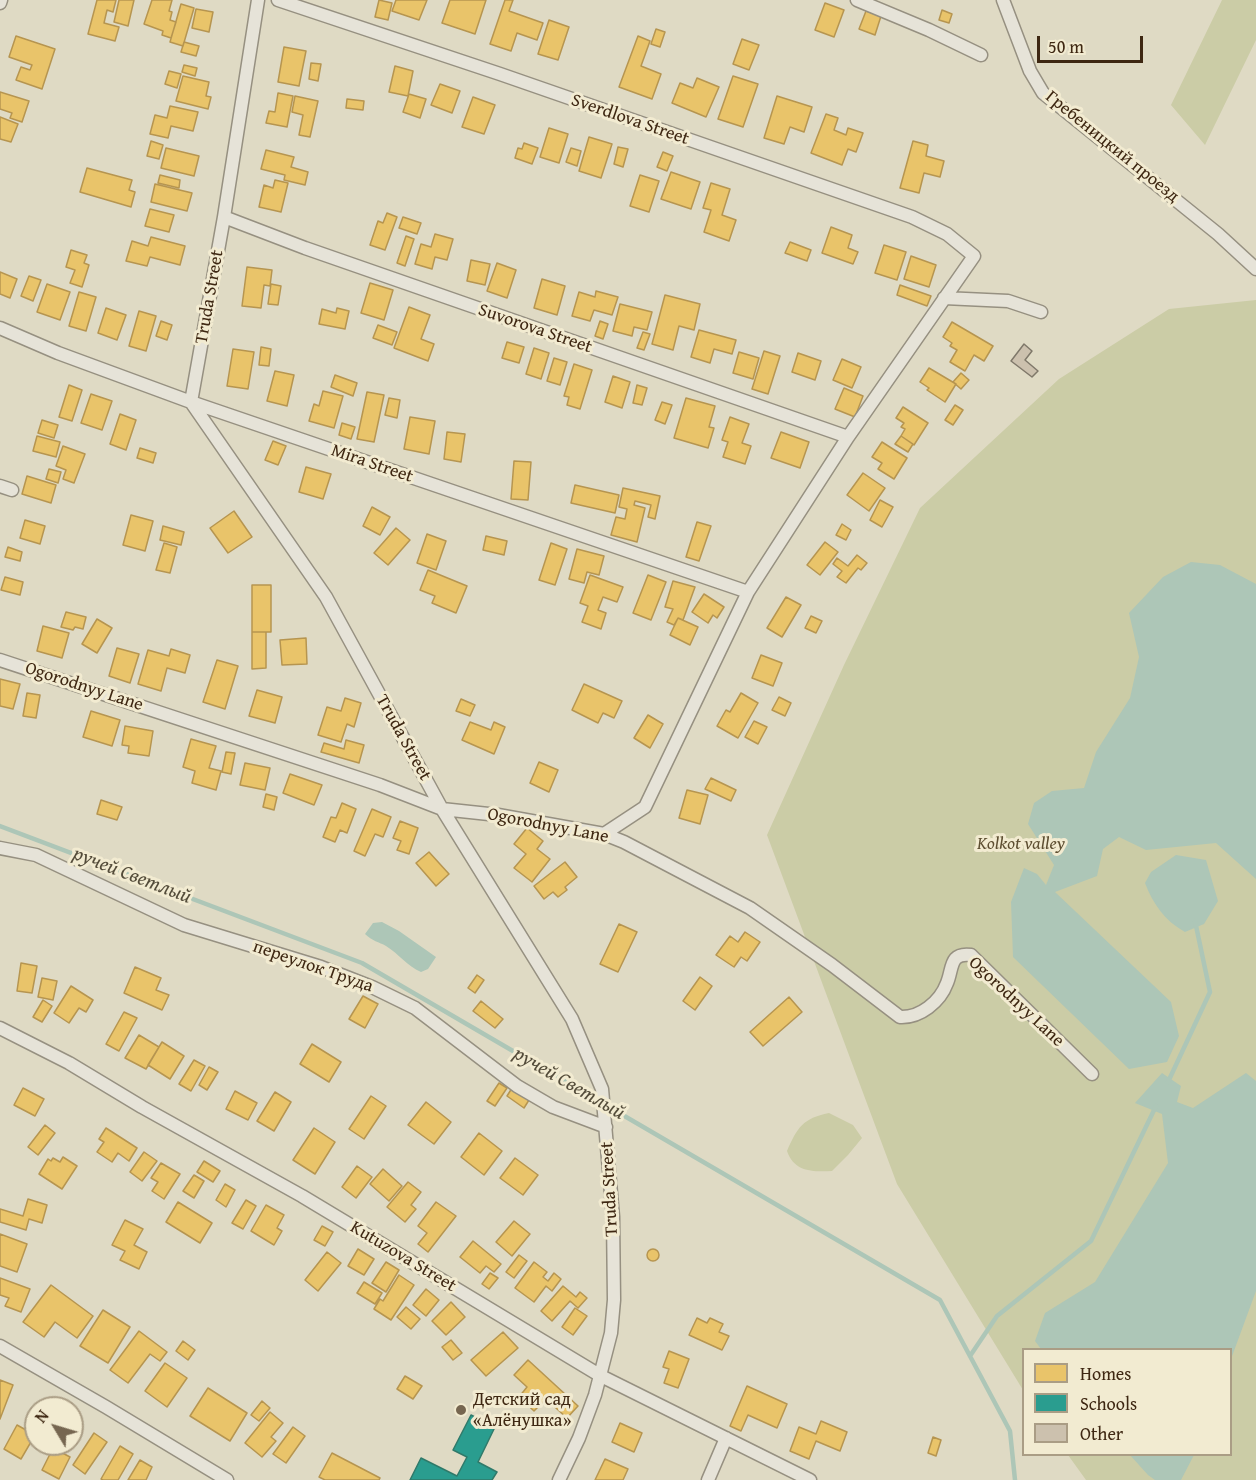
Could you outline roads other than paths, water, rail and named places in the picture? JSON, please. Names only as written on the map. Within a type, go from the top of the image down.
[{"type":"street","name":"Truda Street","points":[[258,0],[224,217],[191,402],[326,597],[442,809],[572,1019],[603,1093],[613,1216],[614,1299],[611,1333],[601,1376],[579,1438],[559,1480]]},
{"type":"street","name":"Sverdlova Street","points":[[278,0],[500,74],[912,217],[947,234],[974,256],[944,298]]},
{"type":"street","points":[[857,0],[930,30],[981,55]]},
{"type":"street","name":"Гребеницкий проезд","points":[[1003,0],[1030,71],[1044,93],[1218,234],[1256,269]]},
{"type":"street","name":"Suvorova Street","points":[[224,217],[348,264],[848,437]]},
{"type":"street","points":[[604,834],[645,807],[748,592],[848,437],[944,298],[1008,301],[1041,312]]},
{"type":"street","name":"Mira Street","points":[[0,328],[58,353],[191,402],[748,592]]},
{"type":"street","name":"Ogorodnyy Lane","points":[[0,660],[380,785],[442,809],[498,815],[604,834],[643,851],[750,908],[832,965],[900,1017],[918,1016],[942,994],[956,958],[963,954],[971,955],[1092,1074]]},
{"type":"street","name":"переулок Труда","points":[[0,848],[36,855],[184,925],[321,967],[372,987],[415,1008],[517,1086],[553,1107],[606,1127]]},
{"type":"street","name":"Kutuzova Street","points":[[0,1028],[69,1063],[142,1107],[302,1196],[601,1376],[810,1480]]},
{"type":"street","points":[[0,1346],[227,1480]]},
{"type":"street","points":[[708,1480],[726,1438]]},
{"type":"waterway","name":"ручей Светлый","points":[[0,826],[362,963],[940,1300],[1010,1431],[1015,1480]]},
{"type":"waterway","points":[[1168,1082],[1210,992],[1195,921]]},
{"type":"waterway","points":[[970,1356],[997,1316],[1091,1241],[1156,1106]]},
{"type":"place","name":"Детский сад «Алёнушка»","points":[[461,1410]]},
{"type":"park label","name":"Kolkot valley","points":[[1021,844]]}]
